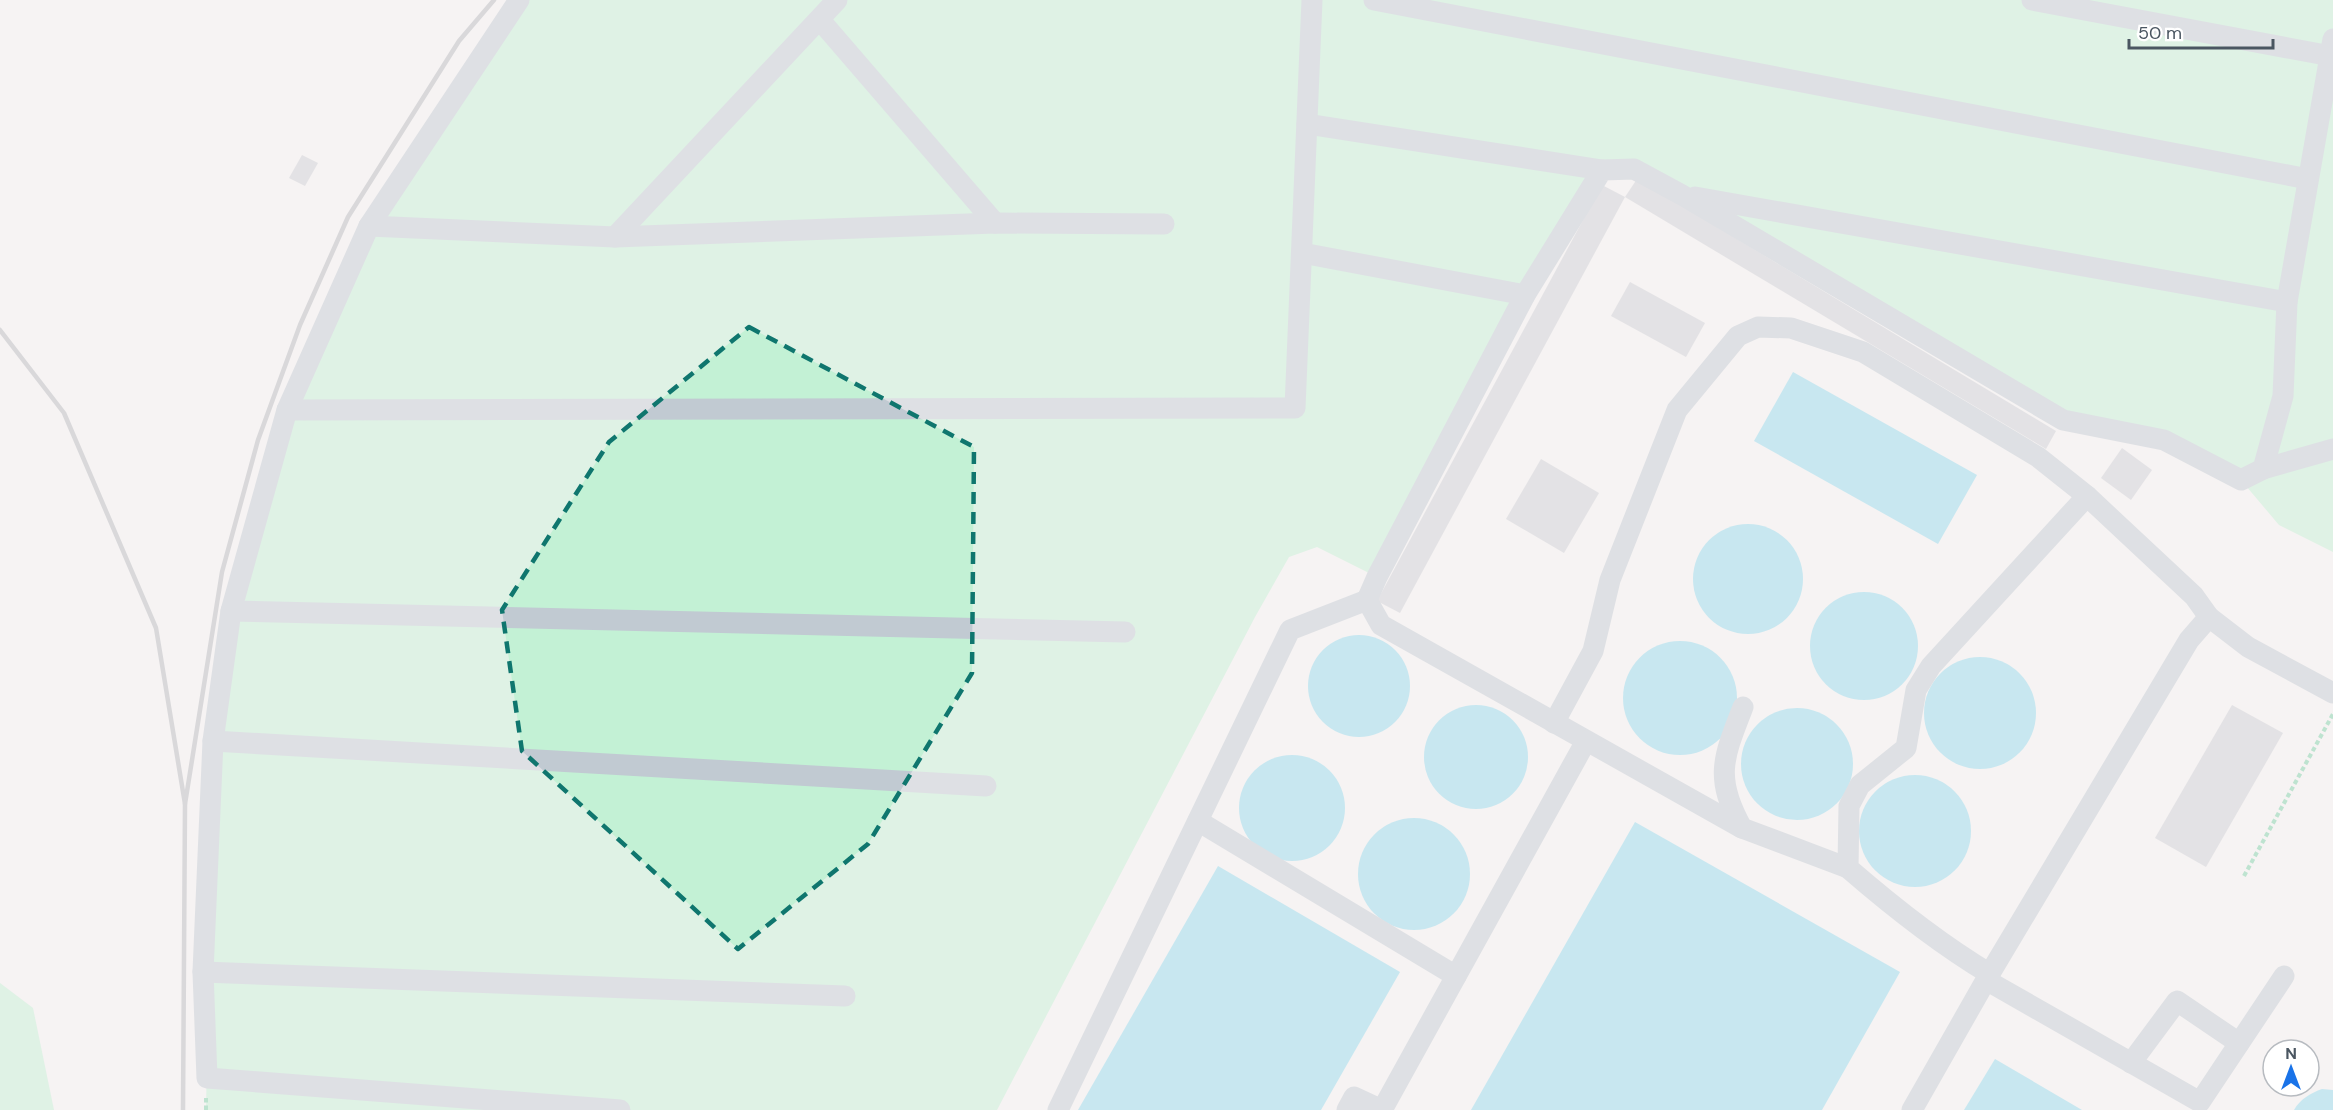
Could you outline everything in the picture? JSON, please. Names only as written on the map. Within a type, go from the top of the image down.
[{"type":"street","points":[[519,0],[369,226],[287,410],[231,611],[213,741],[203,972],[207,1078],[620,1110]]},
{"type":"street","points":[[615,237],[837,0]]},
{"type":"street","points":[[287,410],[1295,408],[1312,0]]},
{"type":"street","points":[[1374,0],[2308,179]]},
{"type":"street","points":[[2032,0],[2332,47],[2326,125],[2308,179],[2287,302],[2283,396],[2262,468]]},
{"type":"street","points":[[820,20],[995,224]]},
{"type":"street","points":[[1307,124],[1602,170],[1634,169],[1683,195],[2063,420],[2164,440],[2241,480],[2262,468],[2333,449]]},
{"type":"street","points":[[1058,1110],[1290,630],[1367,600],[1525,295],[1602,170]]},
{"type":"street","points":[[1683,195],[2287,302]]},
{"type":"street","points":[[369,226],[615,237],[995,224],[1164,224]]},
{"type":"street","points":[[1302,254],[1525,295]]},
{"type":"street","points":[[1554,723],[1593,651],[1610,580],[1677,410],[1738,336],[1758,327],[1791,328],[1863,352],[2038,457],[2086,496],[2194,596],[2209,617],[2248,647],[2333,693]]},
{"type":"street","points":[[1848,868],[1849,806],[1860,785],[1906,748],[1916,690],[1931,666],[2086,496]]},
{"type":"street","points":[[1367,600],[1381,625],[1742,828],[1848,868],[1908,920],[1988,977],[2206,1106],[2239,1043],[2284,976]]},
{"type":"street","points":[[231,611],[1125,632]]},
{"type":"street","points":[[1912,1110],[1988,977],[2188,640],[2209,617]]},
{"type":"street","points":[[1742,828],[1727,802],[1724,773],[1727,747],[1743,707]]},
{"type":"street","points":[[213,741],[986,786]]},
{"type":"street","points":[[1347,1110],[1354,1097],[1382,1110],[1586,741]]},
{"type":"street","points":[[1198,821],[1456,976]]},
{"type":"street","points":[[203,972],[845,996]]},
{"type":"street","points":[[2131,1063],[2177,1001],[2239,1043]]},
{"type":"path","points":[[2244,876],[2333,714]]},
{"type":"highlighted area","points":[[749,327],[974,447],[972,673],[868,844],[738,949],[522,751],[502,610],[609,442]]},
{"type":"green space","points":[[519,0],[2333,0],[2333,552],[2279,525],[2241,480],[2165,440],[2063,420],[1682,195],[1602,170],[1377,577],[1317,547],[1289,557],[1255,617],[997,1110],[206,1110],[213,741],[287,410],[369,226]]},
{"type":"green space","points":[[0,983],[33,1008],[54,1110],[0,1110]]},
{"type":"water","points":[[1793,372],[1977,475],[1938,544],[1754,441]]},
{"type":"water","points":[[1748,524],[1769,528],[1787,540],[1799,558],[1803,579],[1799,600],[1787,618],[1769,630],[1748,634],[1727,630],[1709,618],[1697,600],[1693,579],[1697,558],[1709,540],[1727,528]]},
{"type":"water","points":[[1864,592],[1885,596],[1902,608],[1914,625],[1918,646],[1914,667],[1902,684],[1885,696],[1864,700],[1843,696],[1826,684],[1814,667],[1810,646],[1814,625],[1826,608],[1843,596]]},
{"type":"water","points":[[1359,635],[1378,639],[1395,650],[1406,667],[1410,686],[1406,705],[1395,722],[1378,733],[1359,737],[1340,733],[1323,722],[1312,705],[1308,686],[1312,667],[1323,650],[1340,639]]},
{"type":"water","points":[[1680,641],[1702,646],[1720,658],[1732,676],[1737,698],[1732,720],[1720,738],[1702,750],[1680,755],[1658,750],[1640,738],[1628,720],[1623,698],[1628,676],[1640,658],[1658,646]]},
{"type":"water","points":[[1980,657],[2002,661],[2020,673],[2032,691],[2036,713],[2032,735],[2020,753],[2002,765],[1980,769],[1958,765],[1940,753],[1928,735],[1924,713],[1928,691],[1940,673],[1958,661]]},
{"type":"water","points":[[1476,705],[1496,709],[1513,720],[1524,737],[1528,757],[1524,777],[1513,794],[1496,805],[1476,809],[1456,805],[1439,794],[1428,777],[1424,757],[1428,737],[1439,720],[1456,709]]},
{"type":"water","points":[[1797,708],[1818,712],[1837,724],[1849,743],[1853,764],[1849,785],[1837,804],[1818,816],[1797,820],[1776,816],[1757,804],[1745,785],[1741,764],[1745,743],[1757,724],[1776,712]]},
{"type":"water","points":[[1292,755],[1312,759],[1329,771],[1341,788],[1345,808],[1341,828],[1329,845],[1312,857],[1292,861],[1272,857],[1255,845],[1243,828],[1239,808],[1243,788],[1255,771],[1272,759]]},
{"type":"water","points":[[1915,775],[1937,779],[1955,791],[1967,809],[1971,831],[1967,853],[1955,871],[1937,883],[1915,887],[1893,883],[1875,871],[1863,853],[1859,831],[1863,809],[1875,791],[1893,779]]},
{"type":"water","points":[[1414,818],[1435,822],[1454,834],[1466,853],[1470,874],[1466,895],[1454,914],[1435,926],[1414,930],[1393,926],[1374,914],[1362,895],[1358,874],[1362,853],[1374,834],[1393,822]]},
{"type":"water","points":[[1635,822],[1900,972],[1822,1110],[1471,1110]]},
{"type":"water","points":[[1218,866],[1400,972],[1321,1110],[1078,1110]]},
{"type":"water","points":[[1995,1059],[2082,1110],[1964,1110]]},
{"type":"water","points":[[2321,1089],[2333,1090],[2333,1110],[2294,1110],[2305,1098],[2321,1098]]},
{"type":"building","points":[[302,155],[318,163],[305,186],[289,178]]},
{"type":"building","points":[[1637,179],[2056,431],[2046,449],[1625,197]]},
{"type":"building","points":[[1602,185],[1625,197],[1400,613],[1377,601]]},
{"type":"building","points":[[1630,282],[1705,323],[1686,357],[1611,316]]},
{"type":"building","points":[[2122,448],[2152,470],[2131,500],[2101,478]]},
{"type":"building","points":[[1541,459],[1599,493],[1564,553],[1506,519]]},
{"type":"building","points":[[2232,705],[2283,733],[2206,867],[2155,838]]},
{"type":"railway","points":[[185,804],[222,572],[258,440],[300,325],[348,217],[459,41],[494,0]]},
{"type":"railway","points":[[0,330],[64,413],[156,628],[185,804],[183,1110]]}]
